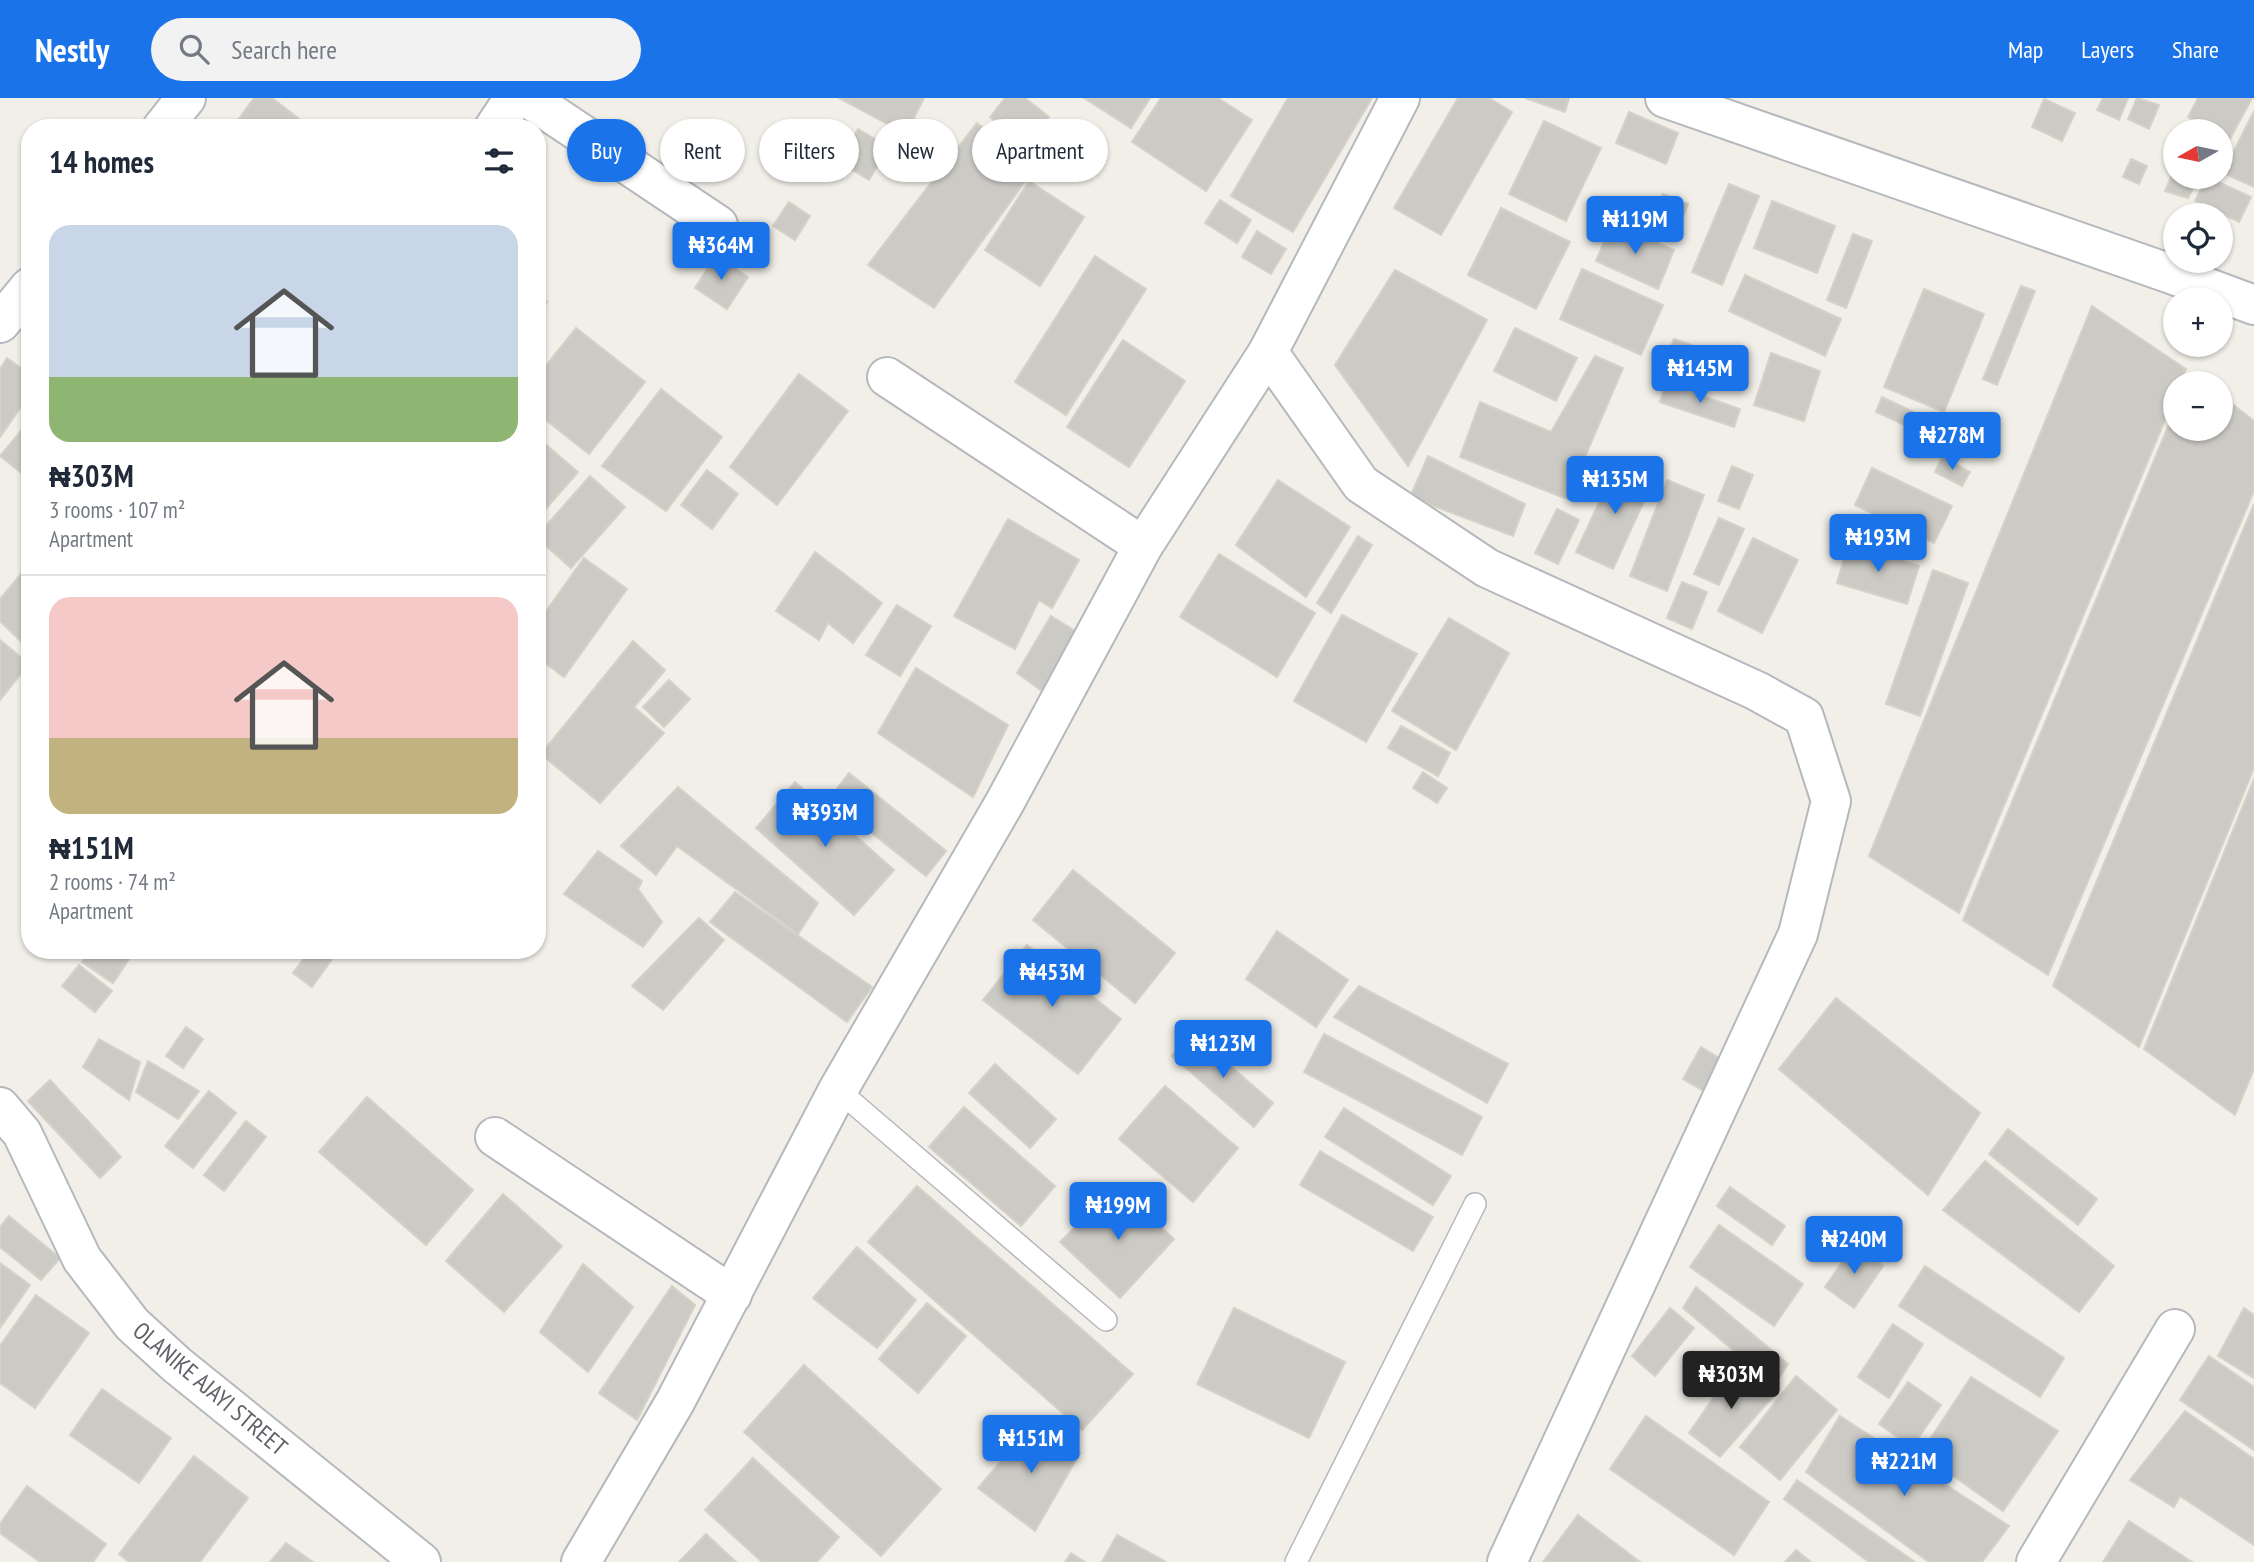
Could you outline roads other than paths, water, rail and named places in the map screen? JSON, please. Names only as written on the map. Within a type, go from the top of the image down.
[{"type":"street","points":[[169,119],[186,98]]},
{"type":"street","points":[[500,119],[514,98]]},
{"type":"street","points":[[528,98],[718,225]]},
{"type":"street","points":[[581,1562],[675,1402],[838,1090],[1005,802],[1143,546],[1268,352],[1400,98]]},
{"type":"street","points":[[1665,98],[2254,305]]},
{"type":"street","points":[[0,323],[21,298]]},
{"type":"street","points":[[1268,352],[1361,484],[1487,568],[1757,691],[1804,717],[1831,801],[1798,934],[1507,1562]]},
{"type":"street","points":[[887,377],[1143,546]]},
{"type":"street","name":"OLANIKE AJAYI STREET","points":[[0,1107],[22,1133],[82,1259],[132,1324],[177,1366],[421,1562]]},
{"type":"street","points":[[495,1136],[732,1295]]},
{"type":"street","points":[[2036,1562],[2175,1329]]},
{"type":"lane","points":[[838,1090],[1105,1320]]},
{"type":"lane","points":[[1296,1562],[1475,1204]]}]
